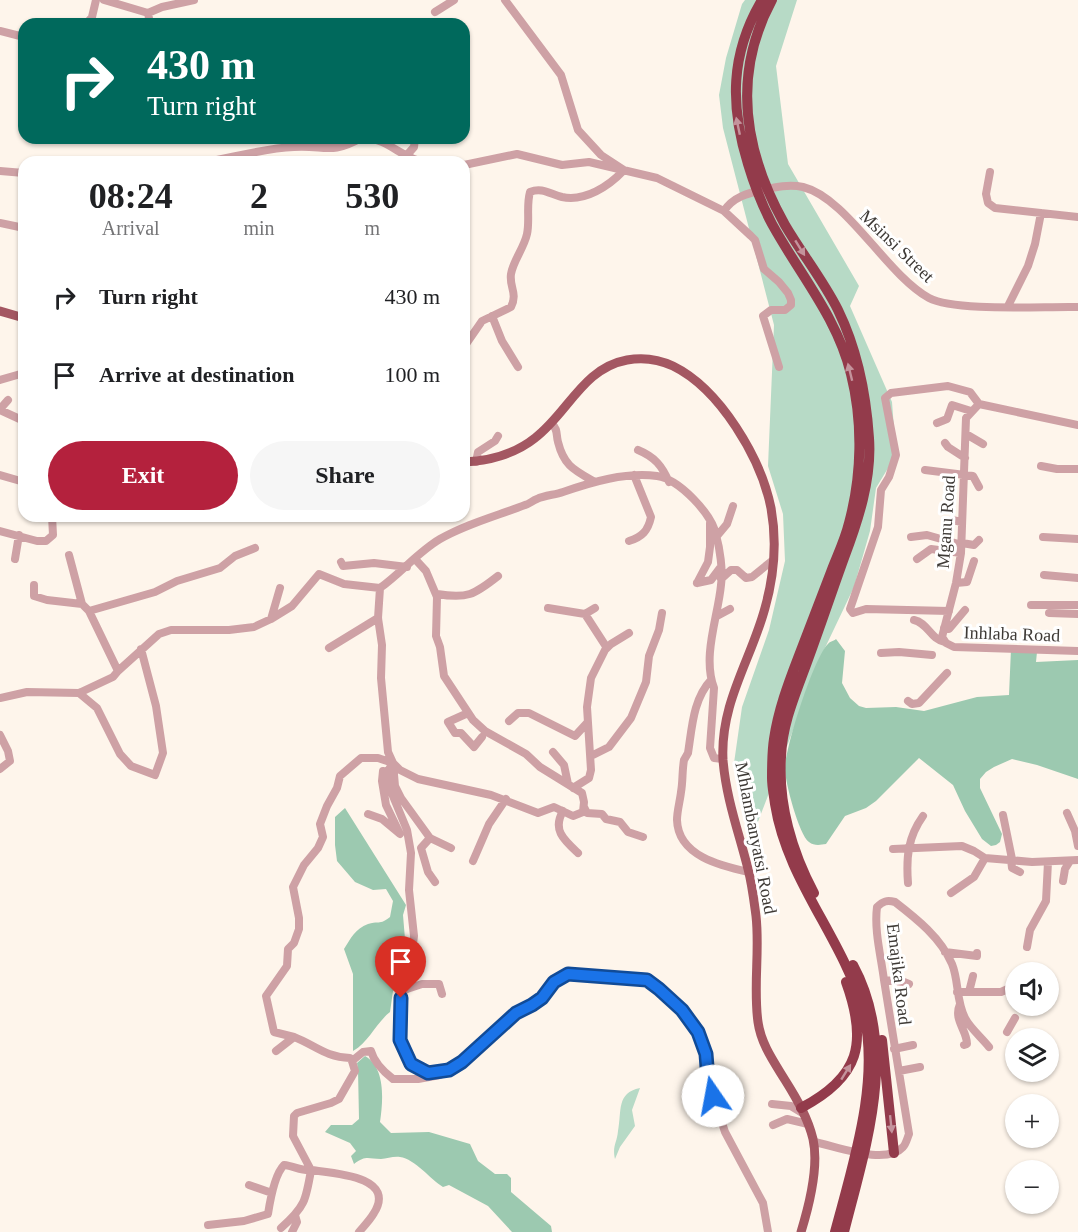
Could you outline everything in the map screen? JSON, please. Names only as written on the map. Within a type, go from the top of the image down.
[{"type":"highway","points":[[762,0],[738,60],[735,87],[738,127],[766,199],[772,225],[826,309],[841,340],[851,373],[860,437],[859,466],[849,524],[783,699],[774,739],[772,784],[778,825],[801,883],[850,974],[863,1009],[868,1042],[865,1113],[835,1232]]},
{"type":"highway","points":[[758,181],[747,111],[746,85],[753,42],[772,0]]},
{"type":"highway","points":[[766,199],[786,226],[841,318],[852,343],[861,374],[867,411],[870,448],[867,477],[857,523],[788,715],[781,755],[781,786],[788,825],[797,856],[812,890],[864,986],[877,1017],[882,1035],[894,1154]]},
{"type":"highway","points":[[802,1111],[839,1082],[850,1066],[858,1038],[848,988],[820,920]]},
{"type":"highway","points":[[844,1232],[865,1151],[876,1090],[877,1044],[864,986]]},
{"type":"main road","points":[[0,311],[18,316]]},
{"type":"main road","name":"Mhlambanyatsi Road","points":[[470,462],[520,448],[552,424],[589,378],[613,363],[643,358],[660,361],[682,371],[702,387],[732,422],[756,464],[770,504],[774,527],[773,560],[765,608],[736,685],[726,720],[723,759],[728,795],[749,872],[756,920],[758,1023],[763,1042],[802,1111],[814,1142],[810,1202],[801,1232]]},
{"type":"street","points":[[91,18],[96,0]]},
{"type":"street","points":[[104,0],[148,13],[162,7],[194,0]]},
{"type":"street","points":[[435,12],[454,0]]},
{"type":"street","points":[[505,0],[561,75],[578,130],[601,154],[624,170]]},
{"type":"street","points":[[148,13],[149,18]]},
{"type":"street","points":[[0,31],[18,36]]},
{"type":"street","points":[[233,156],[285,144]]},
{"type":"street","points":[[305,144],[334,149],[351,144]]},
{"type":"street","points":[[388,144],[406,155],[414,144]]},
{"type":"street","points":[[470,164],[517,154],[562,165],[589,162],[657,178],[724,211],[755,240],[764,269],[779,282],[791,300],[791,305],[785,310],[771,310],[763,316],[779,367]]},
{"type":"street","points":[[470,338],[482,321],[511,307],[515,298],[511,275],[526,236],[530,192],[541,189],[563,197],[584,196],[610,183],[624,170]]},
{"type":"street","points":[[0,171],[18,172]]},
{"type":"street","points":[[990,172],[986,194],[988,202],[995,208],[1078,217]]},
{"type":"street","name":"Msinsi Street","points":[[724,211],[734,200],[744,195],[777,186],[805,188],[831,201],[910,284],[930,299],[961,306],[1078,307]]},
{"type":"street","points":[[1008,306],[1028,266],[1041,213]]},
{"type":"street","points":[[0,223],[18,227]]},
{"type":"street","points":[[492,316],[502,341],[518,367]]},
{"type":"street","points":[[0,380],[18,375]]},
{"type":"street","points":[[949,611],[866,609],[851,612],[850,609],[878,527],[881,490],[889,477],[896,455],[885,398],[891,393],[948,386],[970,392],[979,404],[1078,425]]},
{"type":"street","points":[[8,400],[0,410],[18,417]]},
{"type":"street","points":[[937,423],[946,419],[952,405],[971,411],[979,404]]},
{"type":"street","name":"Mganu Road","points":[[945,643],[942,638],[956,583],[961,547],[966,418],[971,411]]},
{"type":"street","points":[[552,424],[556,428],[560,450],[570,468],[595,482]]},
{"type":"street","points":[[966,434],[983,444]]},
{"type":"street","points":[[476,462],[478,452],[495,441],[498,436]]},
{"type":"street","points":[[945,443],[965,458]]},
{"type":"street","points":[[638,450],[649,454],[661,464],[669,482]]},
{"type":"street","points":[[1041,466],[1078,469]]},
{"type":"street","points":[[925,470],[973,476],[979,487]]},
{"type":"street","points":[[0,475],[18,480]]},
{"type":"street","points":[[628,542],[644,535],[651,517],[634,475]]},
{"type":"street","points":[[0,698],[27,692],[79,693],[114,678],[118,671],[159,634],[171,630],[254,627],[271,619],[292,606],[320,574],[344,584],[380,588],[442,538],[497,514],[538,498],[563,493],[595,482],[634,475],[659,477],[694,500],[709,519],[717,537],[721,579],[717,616],[710,648],[711,680],[714,688],[710,748],[714,758],[723,759]]},
{"type":"street","points":[[717,537],[727,524],[733,506]]},
{"type":"street","points":[[709,519],[708,562],[697,584],[711,580],[720,568]]},
{"type":"street","points":[[952,520],[962,522]]},
{"type":"street","points":[[0,531],[37,541],[46,541],[53,535],[52,522]]},
{"type":"street","points":[[15,559],[19,535]]},
{"type":"street","points":[[910,537],[927,535],[961,547]]},
{"type":"street","points":[[1043,537],[1078,539]]},
{"type":"street","points":[[917,559],[928,550],[940,554],[974,545],[978,540]]},
{"type":"street","points":[[89,611],[155,592],[177,581],[220,568],[235,556],[255,548]]},
{"type":"street","points":[[69,555],[82,604],[89,611],[118,671]]},
{"type":"street","points":[[415,559],[426,571],[437,594],[436,636],[444,676],[473,720],[485,731],[504,740],[516,750],[526,753],[540,767],[582,793],[587,813],[602,814],[606,819],[620,822],[628,832],[643,837]]},
{"type":"street","points":[[721,579],[731,570],[737,570],[746,578],[752,577],[773,560]]},
{"type":"street","points":[[956,583],[967,582],[974,561]]},
{"type":"street","points":[[341,562],[343,566],[374,563],[407,567]]},
{"type":"street","points":[[1044,575],[1078,578]]},
{"type":"street","points":[[437,594],[464,597],[483,588],[498,576]]},
{"type":"street","points":[[34,585],[34,596],[47,600],[82,604]]},
{"type":"street","points":[[271,619],[280,588]]},
{"type":"street","points":[[380,588],[378,618],[386,732],[388,753],[393,763],[400,770],[418,779],[506,799],[538,813],[554,807],[573,816],[583,812],[584,807]]},
{"type":"street","points":[[1031,605],[1078,605]]},
{"type":"street","points":[[548,608],[585,614],[595,608]]},
{"type":"street","points":[[717,616],[730,609]]},
{"type":"street","points":[[944,628],[949,629],[954,625],[965,610]]},
{"type":"street","points":[[591,756],[609,747],[631,718],[646,681],[649,656],[659,630],[662,613]]},
{"type":"street","points":[[1049,613],[1078,614]]},
{"type":"street","points":[[585,614],[607,648]]},
{"type":"street","points":[[329,648],[378,618]]},
{"type":"street","points":[[914,620],[921,622],[934,638],[945,643]]},
{"type":"street","points":[[571,786],[589,778],[591,771],[587,723],[591,678],[607,648],[629,633]]},
{"type":"street","name":"Inhlaba Road","points":[[945,643],[954,647],[1078,651]]},
{"type":"street","points":[[79,693],[97,708],[120,754],[131,766],[155,775],[163,753],[156,706],[141,649]]},
{"type":"street","points":[[881,653],[932,655]]},
{"type":"street","points":[[908,701],[912,704],[919,703],[946,673]]},
{"type":"street","points":[[711,680],[705,686],[698,701],[688,753],[684,760],[677,818],[679,831],[683,841],[708,861],[737,871],[749,872]]},
{"type":"street","points":[[468,712],[448,723],[454,733],[461,733],[474,747],[482,737]]},
{"type":"street","points":[[509,721],[518,713],[529,713],[575,736],[587,723]]},
{"type":"street","points":[[0,735],[8,751],[9,761],[0,769]]},
{"type":"street","points":[[553,752],[564,765],[571,786]]},
{"type":"street","points":[[281,1228],[305,1202],[311,1170],[293,1136],[292,1119],[297,1113],[339,1099],[355,1071],[350,1058],[333,1056],[319,1051],[304,1040],[274,1032],[266,996],[287,966],[288,949],[294,943],[299,929],[293,887],[321,842],[323,837],[320,824],[337,788],[340,776],[361,758],[369,756],[393,763]]},
{"type":"street","points":[[368,813],[382,819],[400,834],[386,805],[382,781],[383,768],[393,763]]},
{"type":"street","points":[[393,763],[395,786],[401,798],[430,838],[451,848]]},
{"type":"street","points":[[393,763],[387,773],[388,784],[407,830],[411,853],[409,890],[414,936],[407,989]]},
{"type":"street","points":[[473,861],[489,824],[506,799]]},
{"type":"street","points":[[563,811],[558,819],[558,828],[561,835],[578,853]]},
{"type":"street","points":[[1067,813],[1075,831],[1078,846]]},
{"type":"street","points":[[1003,815],[1007,827],[1012,868],[1020,872]]},
{"type":"street","points":[[909,883],[908,861],[912,834],[923,816]]},
{"type":"street","points":[[430,838],[421,848],[428,872],[435,882]]},
{"type":"street","points":[[893,849],[962,846],[985,858],[1032,862],[1074,860]]},
{"type":"street","points":[[951,893],[974,877],[985,858]]},
{"type":"street","points":[[1063,881],[1065,869],[1074,860]]},
{"type":"street","points":[[1027,948],[1030,930],[1046,901],[1048,862]]},
{"type":"street","name":"Emajika Road","points":[[894,1154],[905,1145],[909,1134],[903,1076],[894,1049],[876,907],[887,900],[895,902],[937,939],[956,974],[957,992],[965,1018],[989,1047]]},
{"type":"street","points":[[945,952],[977,956],[977,952]]},
{"type":"street","points":[[352,1061],[363,1052],[371,1051],[373,1057],[393,1079],[418,1079],[440,1075],[462,1062],[516,1013],[542,998],[561,977],[568,974],[647,980],[682,1010],[698,1032],[706,1054],[708,1080],[725,1132],[763,1203],[768,1232]]},
{"type":"street","points":[[969,992],[974,976]]},
{"type":"street","points":[[884,980],[909,984]]},
{"type":"street","points":[[428,1073],[411,1064],[400,1040],[402,992],[422,984],[439,984],[442,994]]},
{"type":"street","points":[[957,992],[1005,990]]},
{"type":"street","points":[[960,1002],[957,1017],[968,1040],[964,1045]]},
{"type":"street","points":[[1009,1028],[1015,1018]]},
{"type":"street","points":[[276,1051],[294,1036]]},
{"type":"street","points":[[894,1049],[913,1045]]},
{"type":"street","points":[[903,1076],[920,1067]]},
{"type":"street","points":[[398,1079],[408,1075],[418,1076],[449,1070]]},
{"type":"street","points":[[772,1104],[790,1106],[802,1111]]},
{"type":"street","points":[[774,1125],[787,1119],[808,1124]]},
{"type":"street","points":[[814,1142],[876,1156],[894,1154]]},
{"type":"street","points":[[208,1225],[244,1221],[268,1214],[272,1193],[284,1165],[303,1171],[311,1170],[359,1178],[375,1187],[378,1202],[374,1213],[359,1232]]},
{"type":"street","points":[[249,1185],[272,1193]]},
{"type":"street","points":[[292,1232],[297,1222],[295,1215]]},
{"type":"green space","points":[[745,0],[797,0],[776,66],[788,164],[859,286],[850,306],[892,402],[896,455],[876,488],[870,531],[854,587],[824,650],[754,832],[734,763],[742,707],[769,630],[785,561],[783,514],[768,466],[774,325],[723,128],[719,95],[726,58]]},
{"type":"green space","points":[[836,639],[845,651],[842,683],[850,698],[859,706],[866,708],[896,707],[924,711],[977,697],[1009,695],[1011,649],[1037,652],[1036,662],[1078,660],[1078,779],[1012,759],[986,772],[980,779],[980,788],[1002,834],[1000,842],[991,846],[982,839],[953,785],[919,758],[876,801],[866,808],[845,816],[826,844],[817,845],[809,842],[793,808],[785,769],[786,758],[801,704],[815,666],[828,644]]},
{"type":"green space","points":[[345,808],[406,905],[403,915],[406,951],[403,983],[393,991],[390,1012],[364,1043],[353,1051],[353,974],[344,949],[360,928],[390,917],[393,901],[386,889],[373,890],[355,882],[337,861],[335,817]]},
{"type":"green space","points":[[365,1056],[377,1068],[382,1086],[380,1122],[391,1133],[429,1132],[470,1144],[478,1161],[495,1174],[507,1174],[511,1178],[511,1192],[551,1226],[552,1232],[512,1232],[488,1206],[449,1185],[443,1187],[417,1165],[406,1159],[367,1158],[354,1164],[351,1156],[356,1151],[350,1143],[325,1132],[331,1125],[352,1125],[359,1119],[357,1063]]},
{"type":"green space","points":[[640,1088],[632,1110],[635,1126],[620,1147],[615,1159],[614,1148],[622,1104],[627,1094]]},
{"type":"route","points":[[401,998],[400,1040],[411,1064],[428,1073],[449,1070],[462,1062],[499,1027],[516,1013],[542,998],[554,982],[568,974],[647,980],[682,1010],[698,1032],[706,1054],[708,1080],[713,1096]]}]
